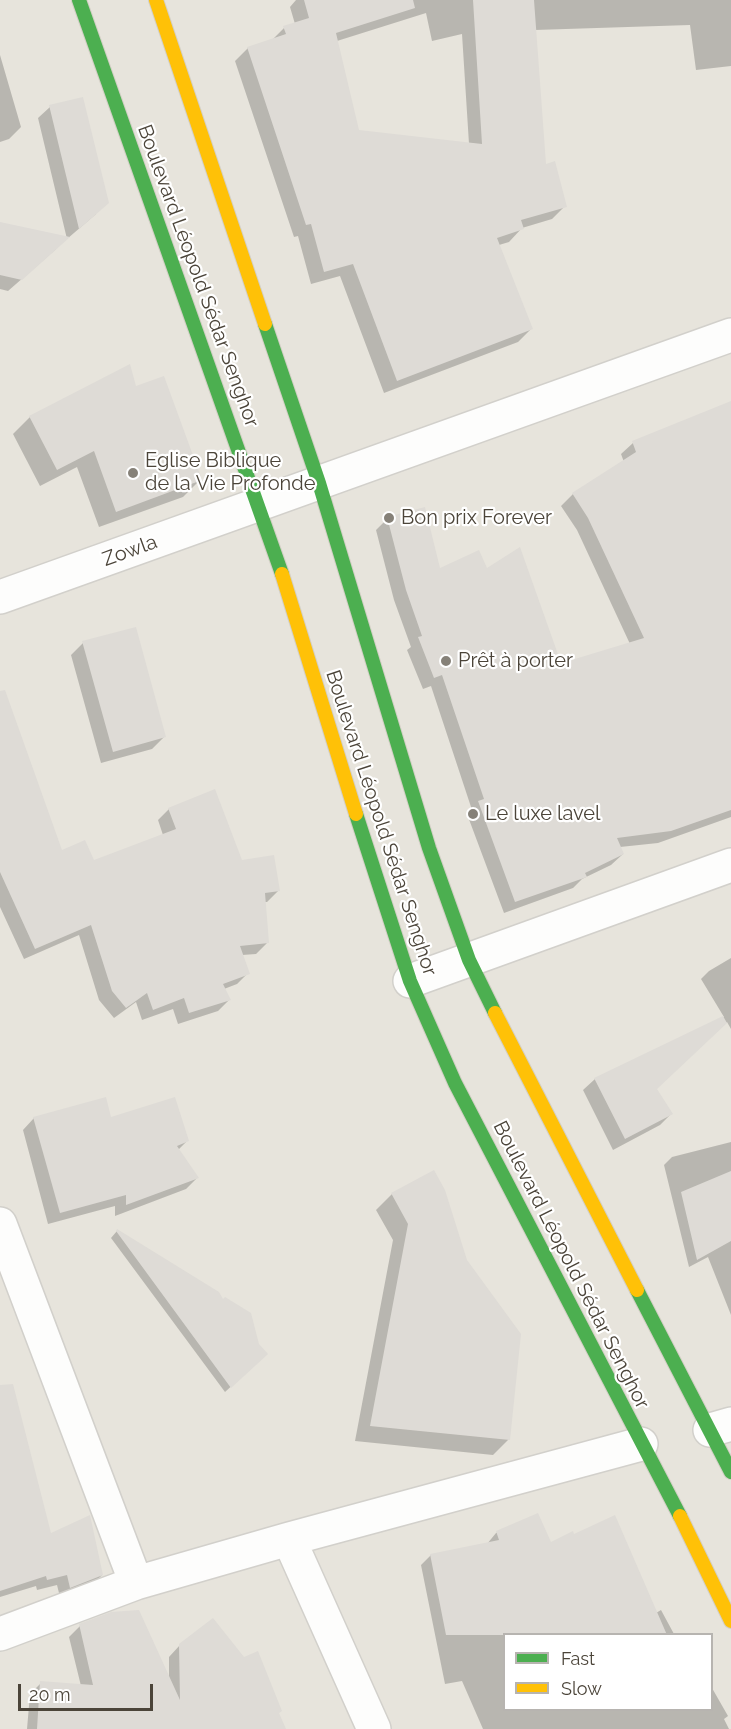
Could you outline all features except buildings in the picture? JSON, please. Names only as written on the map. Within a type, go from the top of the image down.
[{"type":"main road","name":"Boulevard Léopold Sédar Senghor","points":[[79,0],[259,504],[287,587],[371,864],[410,981],[455,1083],[678,1512],[731,1621]]},
{"type":"main road","name":"Boulevard Léopold Sédar Senghor","points":[[156,0],[319,483],[429,848],[469,960],[514,1052],[720,1427],[731,1472]]},
{"type":"street","name":"Zowla","points":[[0,597],[731,335]]},
{"type":"street","points":[[410,981],[731,865]]},
{"type":"street","points":[[0,1224],[136,1583]]},
{"type":"street","points":[[0,1635],[136,1583],[289,1539],[641,1444]]},
{"type":"street","points":[[289,1539],[374,1729]]},
{"type":"shaded area","points":[[0,0],[731,0],[731,1729],[0,1729]]},
{"type":"traffic: fast","points":[[79,0],[282,574]]},
{"type":"traffic: fast","points":[[265,324],[319,483],[429,848],[469,960],[495,1013]]},
{"type":"traffic: fast","points":[[356,814],[410,981],[455,1083],[680,1516]]},
{"type":"traffic: fast","points":[[637,1290],[731,1472]]},
{"type":"traffic: slow","points":[[156,0],[265,324]]},
{"type":"traffic: slow","points":[[282,574],[356,814]]},
{"type":"traffic: slow","points":[[495,1013],[637,1290]]},
{"type":"traffic: slow","points":[[680,1516],[731,1621]]},
{"type":"place","name":"Eglise Biblique de la Vie Profonde","points":[[133,473]]},
{"type":"place","name":"Bon prix Forever","points":[[389,518]]},
{"type":"place","name":"Prêt à porter","points":[[446,661]]},
{"type":"place","name":"Le luxe lavel","points":[[473,814]]}]
